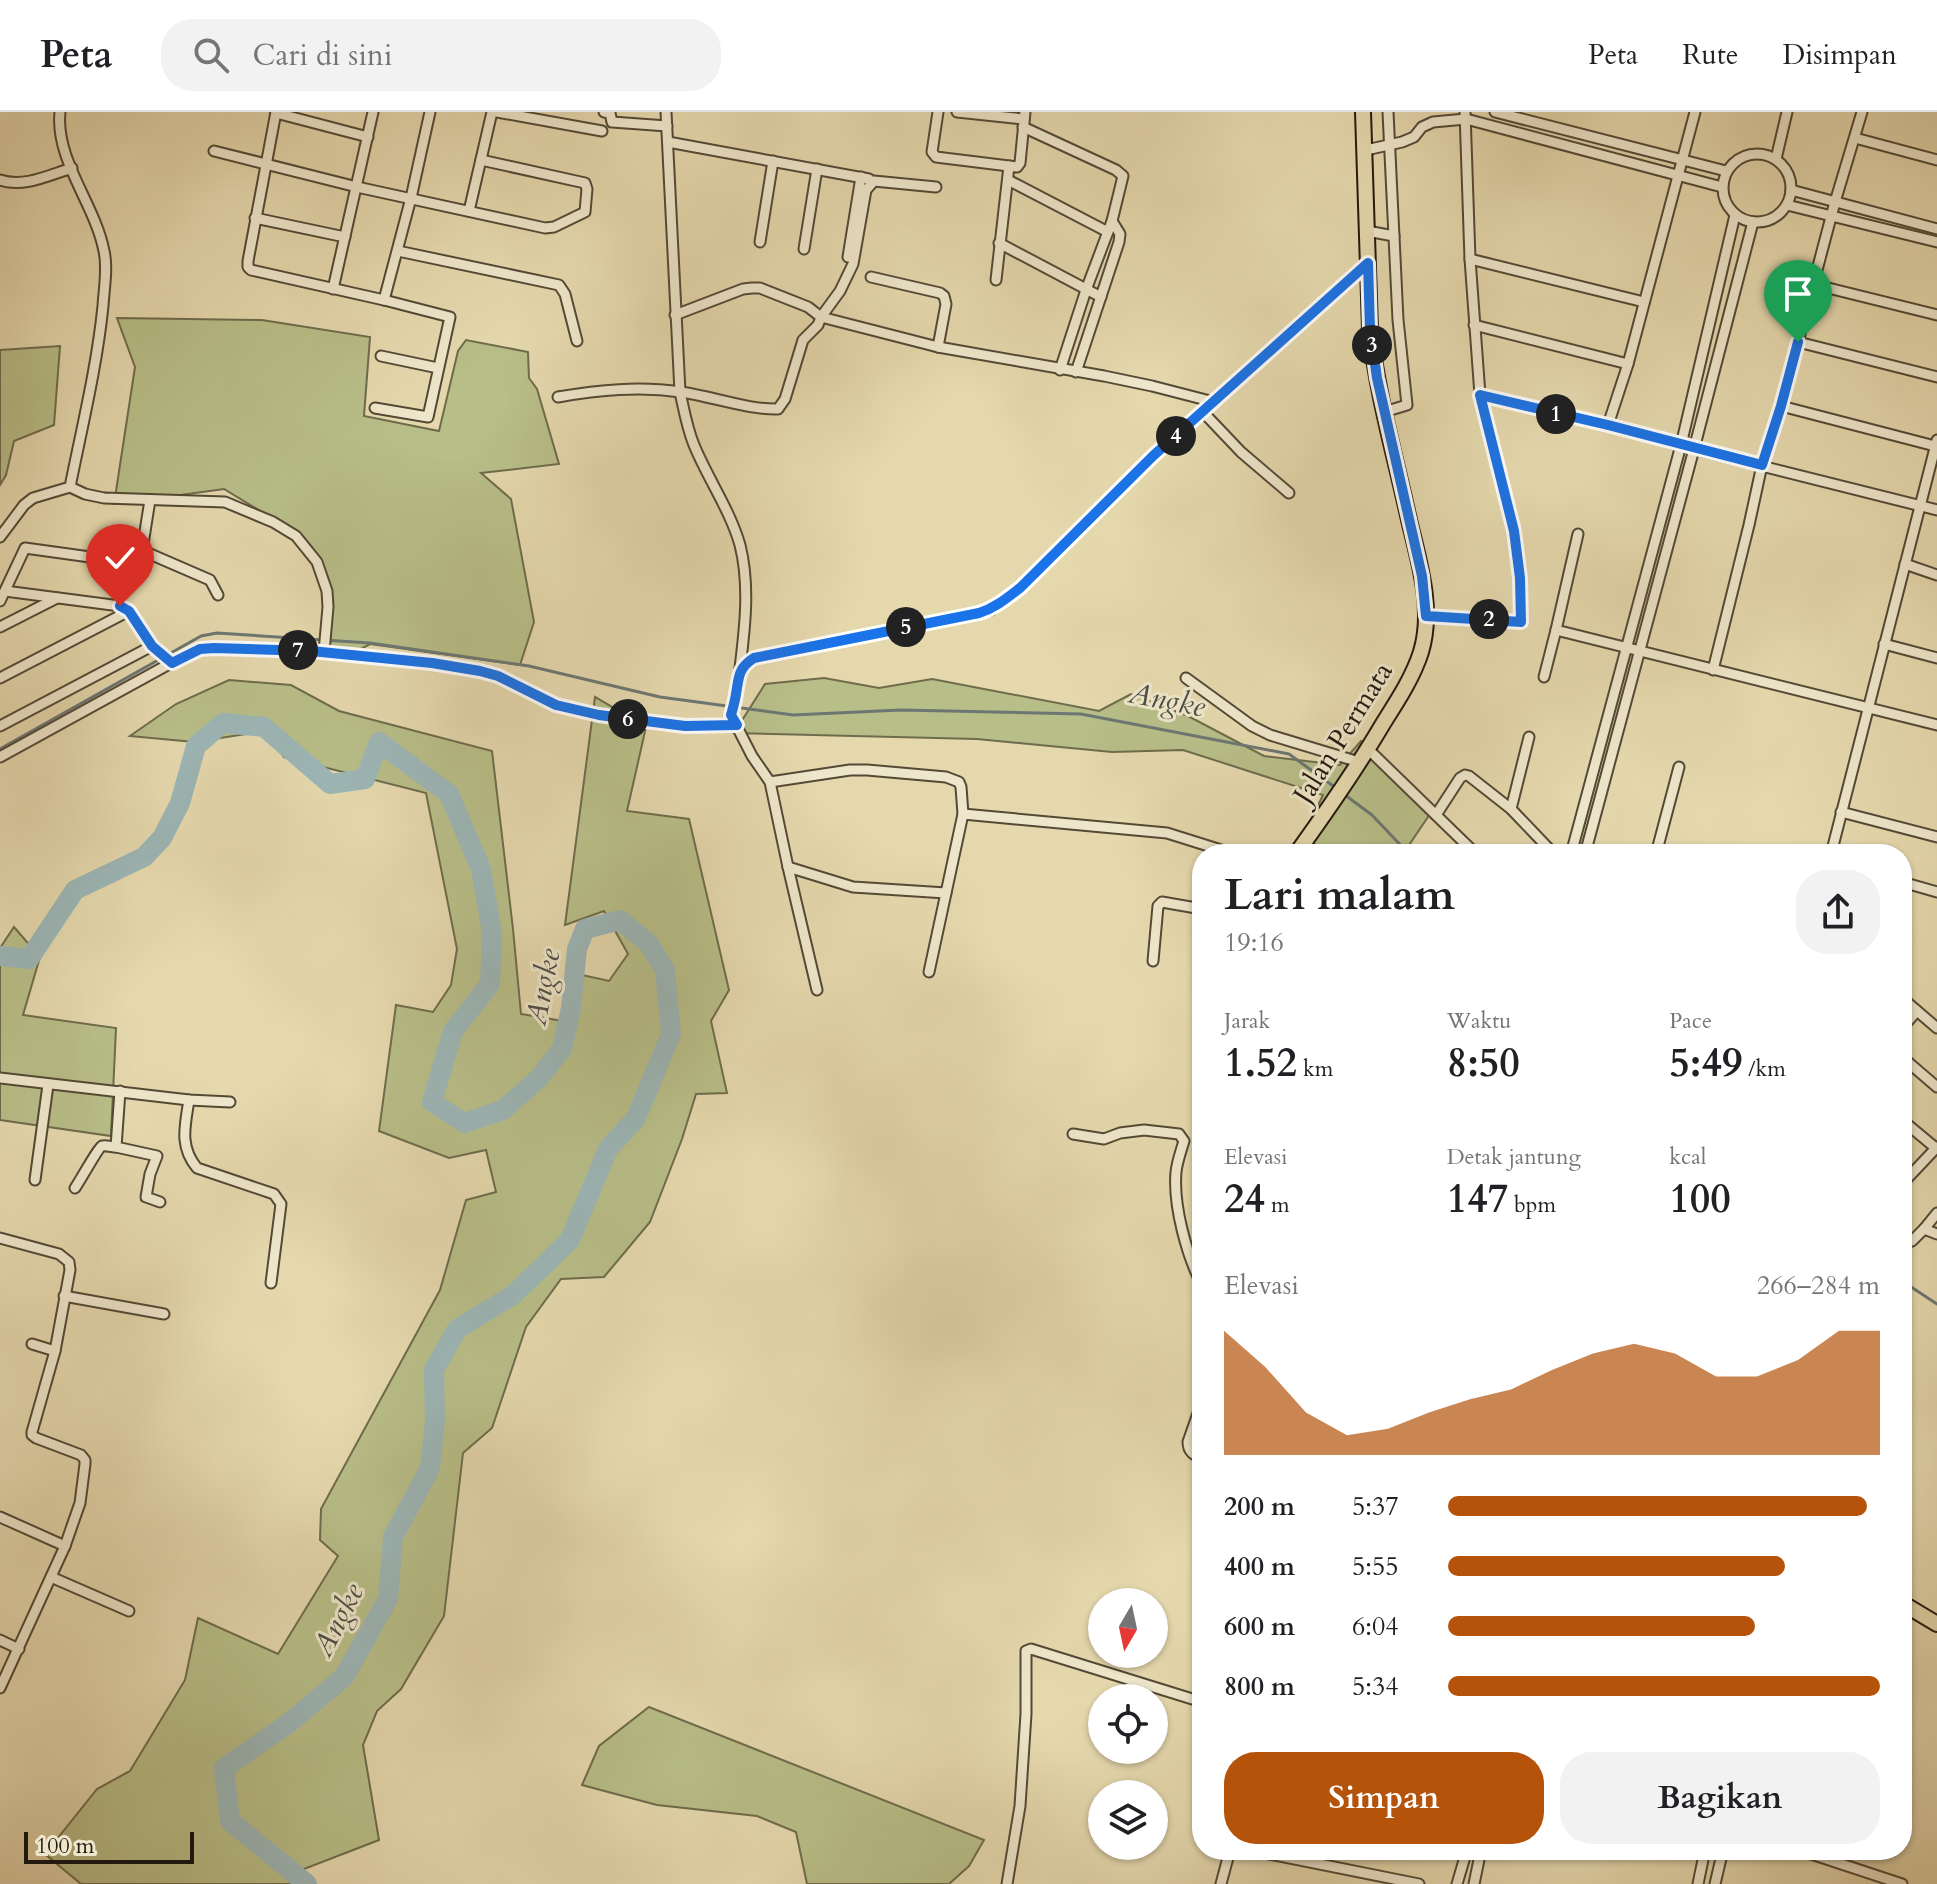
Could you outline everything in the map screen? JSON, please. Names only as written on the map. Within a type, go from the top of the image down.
[{"type":"main road","name":"Jalan Permata","points":[[1303,844],[1356,768],[1413,671],[1422,649],[1426,616],[1422,576],[1384,412],[1370,329],[1363,112]]},
{"type":"main road","points":[[1912,1609],[1937,1624]]},
{"type":"street","points":[[60,112],[60,137],[98,227],[105,254],[100,335],[70,487]]},
{"type":"street","points":[[333,289],[373,112]]},
{"type":"street","points":[[384,300],[430,112]]},
{"type":"street","points":[[469,211],[494,112],[602,131]]},
{"type":"street","points":[[563,123],[564,112]]},
{"type":"street","points":[[604,112],[610,113],[612,122],[667,126]]},
{"type":"street","points":[[666,112],[680,392],[695,447],[725,506],[739,544],[744,569],[746,594],[740,669],[731,715],[752,756],[770,782],[817,990]]},
{"type":"street","points":[[938,112],[932,152],[936,157],[1017,167],[1024,119]]},
{"type":"street","points":[[957,112],[1024,119],[1121,173],[1123,181],[1112,221],[1060,370]]},
{"type":"street","points":[[1384,412],[1407,405],[1398,320],[1388,112]]},
{"type":"street","points":[[1608,425],[1628,364],[1695,112]]},
{"type":"street","points":[[1776,159],[1787,112]]},
{"type":"street","points":[[1713,670],[1762,465],[1862,112]]},
{"type":"street","points":[[368,137],[276,113],[248,261],[251,270],[450,317],[428,417],[375,408]]},
{"type":"street","points":[[1501,113],[1726,171]]},
{"type":"street","points":[[1366,150],[1414,137],[1426,124],[1466,115],[1722,187]]},
{"type":"street","points":[[1426,616],[1521,622],[1514,531],[1480,395],[1470,259],[1466,115]]},
{"type":"street","points":[[1855,138],[1937,160]]},
{"type":"street","points":[[668,142],[865,178],[848,257]]},
{"type":"street","points":[[214,151],[357,187],[549,228],[585,212],[585,183],[481,160]]},
{"type":"street","points":[[1752,154],[1776,159],[1787,172],[1791,190],[1787,205],[1769,220],[1753,222],[1735,215],[1726,202],[1722,187],[1726,171],[1737,160],[1752,154]]},
{"type":"street","points":[[760,242],[773,161]]},
{"type":"street","points":[[996,280],[1009,166]]},
{"type":"street","points":[[0,180],[21,183],[72,168]]},
{"type":"street","points":[[804,249],[817,169]]},
{"type":"street","points":[[1008,180],[1108,232]]},
{"type":"street","points":[[558,397],[616,388],[680,392],[778,409],[785,399],[803,340],[818,325],[853,264],[869,184],[874,181],[936,187]]},
{"type":"street","points":[[1791,190],[1937,229]]},
{"type":"street","points":[[1787,205],[1937,242]]},
{"type":"street","points":[[1574,844],[1681,445],[1735,215]]},
{"type":"street","points":[[255,218],[345,237]]},
{"type":"street","points":[[1076,372],[1119,242],[1120,234],[1112,221]]},
{"type":"street","points":[[1588,844],[1753,222]]},
{"type":"street","points":[[1367,231],[1394,236]]},
{"type":"street","points":[[999,243],[1101,297]]},
{"type":"street","points":[[398,251],[559,285],[565,294],[577,341]]},
{"type":"street","points":[[1470,259],[1644,302]]},
{"type":"street","points":[[740,669],[754,658],[991,610],[1020,588],[1154,455],[1368,263]]},
{"type":"street","points":[[871,277],[944,296],[946,304],[938,347]]},
{"type":"street","points":[[1812,284],[1937,315]]},
{"type":"street","points":[[675,315],[743,289],[760,288],[808,307],[821,317],[938,347],[1152,386],[1214,402]]},
{"type":"street","points":[[1474,325],[1628,364]]},
{"type":"street","points":[[1798,342],[1937,377]]},
{"type":"street","points":[[381,356],[438,368]]},
{"type":"street","points":[[1480,395],[1937,510]]},
{"type":"street","points":[[1781,406],[1936,443],[1833,844]]},
{"type":"street","points":[[1203,412],[1241,452],[1289,493]]},
{"type":"street","points":[[0,537],[33,498],[70,487],[104,498],[225,502],[273,522],[296,536],[317,562],[323,576],[328,607],[324,652]]},
{"type":"street","points":[[150,500],[144,550],[210,580],[218,595]]},
{"type":"street","points":[[1544,677],[1578,534]]},
{"type":"street","points":[[0,601],[25,548],[126,562]]},
{"type":"street","points":[[1905,564],[1937,575]]},
{"type":"street","points":[[5,591],[120,606],[129,611],[156,650],[171,662]]},
{"type":"street","points":[[0,627],[57,598]]},
{"type":"street","points":[[0,678],[129,611]]},
{"type":"street","points":[[1556,630],[1937,725]]},
{"type":"street","points":[[1884,644],[1937,658]]},
{"type":"street","points":[[0,757],[171,662],[200,649],[214,648],[324,652],[399,659],[498,676],[556,705],[599,715],[685,726],[737,725]]},
{"type":"street","points":[[0,726],[156,650]]},
{"type":"street","points":[[1186,678],[1252,726],[1356,768]]},
{"type":"street","points":[[1511,809],[1529,737]]},
{"type":"street","points":[[1368,749],[1466,844]]},
{"type":"street","points":[[1659,844],[1679,767]]},
{"type":"street","points":[[770,782],[850,770],[946,777],[959,782],[963,814],[929,972]]},
{"type":"street","points":[[1436,815],[1465,775],[1511,809],[1544,844]]},
{"type":"street","points":[[1841,812],[1937,837]]},
{"type":"street","points":[[963,814],[1153,831],[1203,844]]},
{"type":"street","points":[[788,867],[853,887],[946,893]]},
{"type":"street","points":[[1912,885],[1937,892]]},
{"type":"street","points":[[1153,961],[1158,906],[1162,902],[1192,907]]},
{"type":"street","points":[[1912,1007],[1937,1028]]},
{"type":"street","points":[[1912,1017],[1917,1011]]},
{"type":"street","points":[[1912,1066],[1937,1087]]},
{"type":"street","points":[[0,1078],[230,1102]]},
{"type":"street","points":[[35,1180],[48,1085]]},
{"type":"street","points":[[116,1147],[120,1091]]},
{"type":"street","points":[[189,1100],[184,1132],[189,1159],[197,1168],[274,1194],[281,1204],[271,1283]]},
{"type":"street","points":[[1912,1128],[1937,1148],[1912,1171]]},
{"type":"street","points":[[1073,1134],[1104,1139],[1144,1130],[1183,1137],[1176,1173],[1178,1209],[1192,1259]]},
{"type":"street","points":[[75,1188],[97,1149],[101,1146],[116,1147],[157,1156],[146,1197],[160,1202]]},
{"type":"street","points":[[1912,1241],[1937,1213]]},
{"type":"street","points":[[1924,1229],[1937,1234]]},
{"type":"street","points":[[0,1238],[59,1254],[69,1262],[55,1351],[32,1432],[36,1438],[81,1455],[85,1460],[83,1489],[65,1546],[0,1688]]},
{"type":"street","points":[[64,1296],[164,1314]]},
{"type":"street","points":[[32,1344],[55,1351]]},
{"type":"street","points":[[1192,1434],[1188,1447],[1192,1452]]},
{"type":"street","points":[[0,1517],[65,1546]]},
{"type":"street","points":[[51,1577],[129,1611]]},
{"type":"street","points":[[0,1640],[19,1649]]},
{"type":"street","points":[[1007,1884],[1020,1806],[1026,1714],[1026,1651],[1031,1649],[1192,1699]]},
{"type":"street","points":[[1221,1884],[1227,1860]]},
{"type":"street","points":[[1299,1860],[1419,1884]]},
{"type":"street","points":[[1457,1884],[1464,1860]]},
{"type":"street","points":[[1474,1884],[1479,1860]]},
{"type":"street","points":[[1698,1884],[1703,1860]]},
{"type":"street","points":[[1715,1884],[1721,1860]]},
{"type":"street","points":[[1829,1860],[1902,1884]]},
{"type":"green space","points":[[117,318],[262,320],[370,337],[364,416],[439,431],[458,351],[466,340],[528,352],[529,378],[537,389],[559,464],[481,473],[511,499],[534,622],[520,665],[370,644],[348,656],[325,654],[322,563],[298,534],[224,489],[114,504],[135,367]]},
{"type":"green space","points":[[60,346],[54,425],[14,441],[6,475],[0,485],[0,350]]},
{"type":"green space","points":[[824,678],[879,688],[932,679],[1099,711],[1131,694],[1188,716],[1264,756],[1340,765],[1361,741],[1432,811],[1410,844],[1314,844],[1304,835],[1323,795],[1183,750],[1112,752],[977,739],[734,733],[765,684]]},
{"type":"green space","points":[[229,680],[291,685],[339,711],[492,751],[521,1014],[563,1021],[573,973],[609,981],[628,954],[604,911],[565,925],[595,697],[646,727],[627,811],[689,819],[729,990],[711,1021],[727,1093],[696,1094],[650,1222],[604,1277],[561,1279],[526,1327],[492,1428],[463,1453],[444,1616],[401,1689],[377,1711],[363,1745],[379,1840],[296,1872],[309,1884],[81,1884],[45,1854],[97,1789],[130,1771],[185,1680],[198,1618],[278,1654],[338,1556],[320,1540],[321,1509],[440,1290],[466,1200],[496,1192],[486,1150],[449,1158],[379,1131],[396,1005],[433,1012],[451,985],[457,949],[426,793],[284,757],[266,731],[194,742],[130,736],[176,704]]},
{"type":"green space","points":[[14,927],[40,957],[23,1015],[116,1028],[111,1136],[0,1120],[0,948]]},
{"type":"green space","points":[[649,1707],[984,1840],[969,1866],[949,1884],[807,1884],[796,1832],[757,1816],[657,1805],[582,1785],[599,1746]]},
{"type":"waterway","name":"Angke","points":[[0,749],[201,636],[217,633],[370,643],[529,666],[660,697],[793,715],[901,710],[1081,714],[1289,754],[1336,788]]},
{"type":"waterway","name":"Angke","points":[[0,956],[29,959],[75,890],[144,857],[162,838],[180,803],[196,746],[223,723],[264,727],[330,784],[365,779],[379,742],[449,794],[481,869],[492,933],[490,984],[453,1031],[432,1102],[464,1123],[503,1110],[538,1079],[562,1049],[571,1008],[577,949],[585,929],[620,920],[649,944],[665,970],[671,1034],[636,1118],[608,1149],[570,1240],[513,1295],[457,1329],[434,1370],[435,1421],[430,1468],[393,1537],[388,1599],[344,1677],[289,1723],[224,1768],[230,1821],[307,1884]]},
{"type":"waterway","name":"Angke","points":[[1345,795],[1372,815],[1400,844]]},
{"type":"waterway","name":"Angke","points":[[1912,1288],[1937,1304]]},
{"type":"route","points":[[120,606],[129,611],[152,646],[172,663],[200,649],[214,648],[311,651],[399,659],[498,676],[556,705],[599,715],[685,726],[737,725],[731,715],[738,676],[740,669],[754,658],[979,613],[1000,604],[1020,588],[1154,455],[1368,263],[1370,329],[1377,378],[1422,576],[1426,616],[1521,622],[1514,531],[1480,395],[1762,465],[1798,342]]}]
